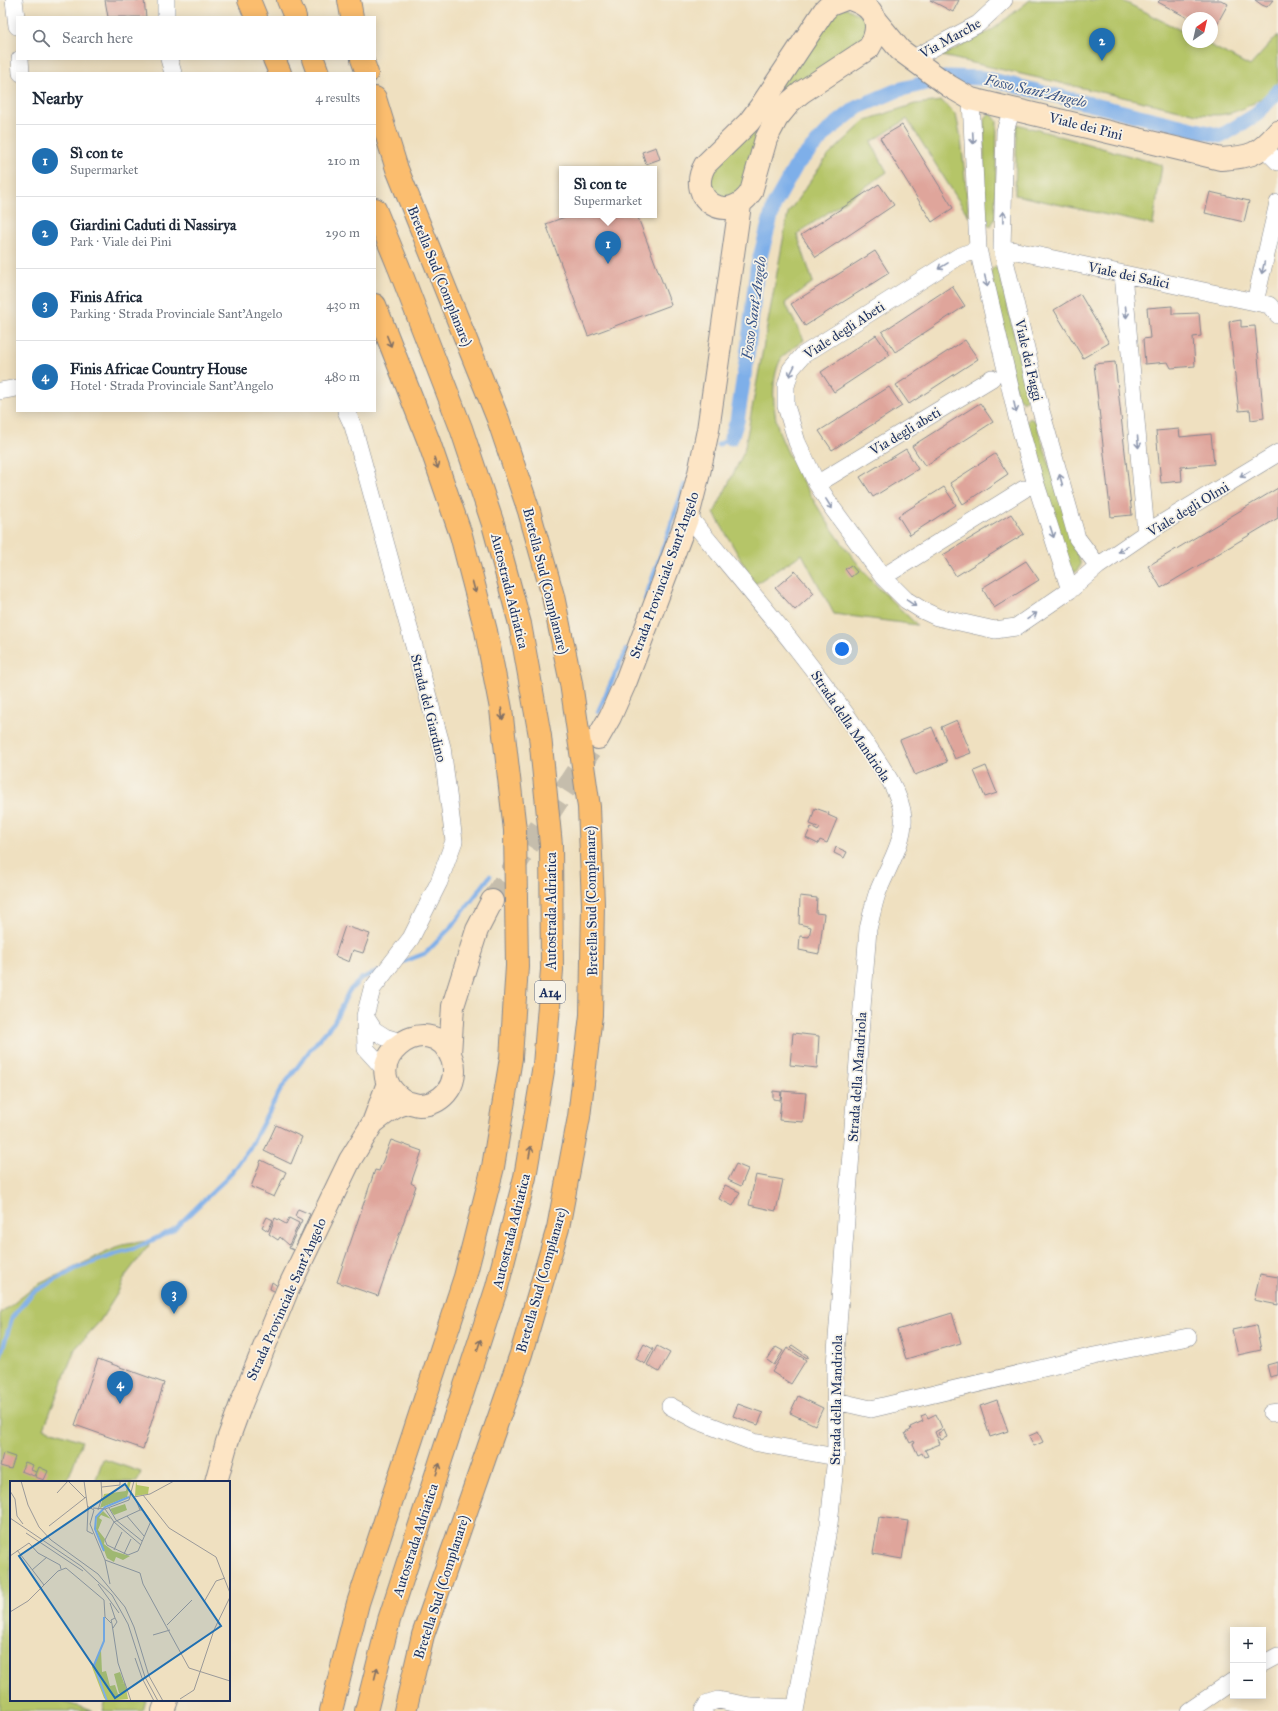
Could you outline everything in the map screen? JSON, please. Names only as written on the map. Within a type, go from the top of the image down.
[{"type":"main road","points":[[249,0],[256,16]]},
{"type":"main road","points":[[288,0],[295,16]]},
{"type":"main road","points":[[349,0],[352,16]]},
{"type":"main road","name":"Viale dei Pini","points":[[846,1],[868,7],[876,21],[906,55],[971,99],[1221,159],[1244,158],[1273,147]]},
{"type":"main road","name":"Strada Provinciale Sant'Angelo","points":[[734,239],[729,224],[718,207],[711,204],[702,193],[699,179],[701,172],[705,166],[749,122],[762,106],[824,11],[846,1]]},
{"type":"main road","points":[[718,207],[733,208],[740,204],[751,192],[766,139],[777,118],[791,101],[802,92],[869,48],[877,31],[876,21]]},
{"type":"main road","name":"Viale dei Pini","points":[[869,48],[881,46],[906,55]]},
{"type":"main road","points":[[274,60],[280,72]]},
{"type":"main road","points":[[313,60],[318,72]]},
{"type":"main road","points":[[362,60],[367,72]]},
{"type":"main road","name":"Bretella Sud (Complanare)","points":[[376,101],[398,169],[498,419],[529,511],[553,596],[571,683],[589,807],[593,904],[591,1015],[579,1117],[558,1228],[521,1354],[423,1635],[405,1711]]},
{"type":"main road","name":"Strada Provinciale Sant'Angelo","points":[[598,738],[610,717],[626,681],[688,516],[700,473],[708,430],[740,204]]},
{"type":"main road","name":"Autostrada Adriatica","points":[[366,1711],[389,1620],[498,1287],[526,1177],[544,1065],[552,970],[551,845],[540,736],[520,624],[493,524],[461,428],[376,210]]},
{"type":"main road","name":"A14","points":[[331,1711],[358,1604],[465,1277],[492,1174],[511,1058],[517,966],[515,830],[501,709],[486,631],[460,535],[429,442],[376,308]]},
{"type":"main road","name":"Strada Provinciale Sant'Angelo","points":[[373,1123],[389,1111],[408,1103],[418,1105],[428,1104],[438,1100],[452,1085],[454,1064],[450,1054],[453,1006],[477,930],[492,901]]},
{"type":"main road","name":"Strada Provinciale Sant'Angelo","points":[[423,1036],[453,1006]]},
{"type":"main road","points":[[401,1042],[412,1037],[423,1036],[434,1039],[444,1045],[450,1054]]},
{"type":"main road","name":"Strada Provinciale Sant'Angelo","points":[[216,1481],[227,1442],[241,1404],[287,1291],[350,1160],[373,1123],[387,1077],[387,1060],[393,1050],[401,1042]]},
{"type":"main road","points":[[387,1077],[392,1091],[408,1103]]},
{"type":"main road","points":[[163,1711],[167,1701]]},
{"type":"street","points":[[14,0],[16,17]]},
{"type":"street","points":[[166,0],[166,16]]},
{"type":"street","name":"Via Marche","points":[[906,55],[978,24],[1004,0]]},
{"type":"street","points":[[20,60],[21,72]]},
{"type":"street","points":[[169,60],[173,72]]},
{"type":"street","name":"Viale dei Faggi","points":[[971,99],[978,249],[1019,422],[1070,590]]},
{"type":"street","name":"Viale dei Faggi","points":[[1012,108],[1005,131],[1002,248],[1041,411],[1078,538],[1098,566]]},
{"type":"street","points":[[1278,203],[1255,302],[1270,305],[1278,315]]},
{"type":"street","points":[[978,249],[986,257],[996,256],[1002,248]]},
{"type":"street","name":"Viale dei Salici","points":[[1002,248],[1255,302]]},
{"type":"street","name":"Viale degli Abeti","points":[[883,577],[865,554],[817,484],[797,442],[786,406],[786,386],[791,369],[803,355],[958,256],[978,249]]},
{"type":"street","points":[[1122,274],[1146,534]]},
{"type":"street","name":"Via degli abeti","points":[[817,484],[992,378]]},
{"type":"street","points":[[0,391],[16,388]]},
{"type":"street","name":"Strada del Giardino","points":[[346,412],[353,426],[442,747],[454,841],[438,882],[411,938],[372,989],[366,1016],[366,1049],[387,1077]]},
{"type":"street","name":"Viale degli Olmi","points":[[1098,566],[1146,534],[1278,453]]},
{"type":"street","points":[[1024,489],[883,577],[906,600],[922,610],[937,617],[996,630],[1016,627],[1070,590],[1098,566]]},
{"type":"street","name":"Strada della Mandriola","points":[[688,516],[837,699],[880,764],[897,795],[903,818],[900,839],[877,895],[868,930],[835,1365],[836,1457],[829,1524],[795,1710]]},
{"type":"street","points":[[366,1016],[374,1030],[385,1037],[401,1042]]},
{"type":"street","points":[[836,1401],[871,1410],[1094,1356],[1188,1337]]},
{"type":"street","points":[[670,1406],[696,1420],[753,1442],[836,1457]]},
{"type":"street","points":[[1265,1663],[1278,1656]]},
{"type":"street","points":[[1189,1711],[1230,1683]]},
{"type":"street","points":[[703,1711],[708,1703],[718,1700],[750,1706],[795,1710]]},
{"type":"green space","points":[[1030,0],[1121,0],[1182,31],[1182,48],[1216,48],[1250,66],[1278,35],[1278,84],[1274,89],[1247,107],[1232,113],[1222,115],[1197,114],[942,56],[992,30]]},
{"type":"green space","points":[[845,7],[867,19],[865,41],[816,72],[747,183],[730,205],[708,192],[711,170],[827,17]]},
{"type":"green space","points":[[942,101],[956,115],[961,138],[969,217],[907,119],[871,142],[887,172],[797,234],[813,282],[785,303],[804,340],[781,359],[777,368],[774,389],[775,412],[783,442],[810,494],[832,529],[868,576],[885,595],[917,625],[834,614],[802,554],[755,584],[714,513],[744,452],[788,213],[827,157],[866,120],[915,104]]},
{"type":"green space","points":[[991,113],[997,121],[995,219],[990,227],[984,220],[984,118]]},
{"type":"green space","points":[[1017,124],[1162,165],[1153,225],[1015,195]]},
{"type":"green space","points":[[995,266],[1000,273],[1028,396],[1024,402],[1017,397],[990,272]]},
{"type":"green space","points":[[1030,418],[1036,422],[1081,565],[1076,572],[1069,570],[1025,423]]},
{"type":"green space","points":[[153,1240],[126,1275],[117,1294],[100,1321],[75,1349],[44,1428],[82,1441],[67,1481],[10,1481],[10,1701],[61,1701],[93,1711],[0,1711],[0,1314],[37,1285],[122,1245]]},
{"type":"green space","points":[[103,1459],[141,1472],[137,1481],[95,1481]]},
{"type":"green space","points":[[106,1701],[146,1701],[143,1711],[103,1711]]},
{"type":"building","points":[[105,0],[144,0],[146,16],[108,16]]},
{"type":"building","points":[[930,0],[959,0],[953,12]]},
{"type":"building","points":[[1160,0],[1221,0],[1228,4],[1218,22],[1218,12],[1182,12],[1182,15],[1158,2]]},
{"type":"building","points":[[1255,0],[1273,0],[1267,7]]},
{"type":"building","points":[[902,125],[953,208],[932,222],[880,138]]},
{"type":"building","points":[[656,147],[660,159],[646,164],[642,152]]},
{"type":"building","points":[[879,184],[894,205],[816,257],[801,235]]},
{"type":"building","points":[[1210,192],[1249,201],[1244,222],[1205,213]]},
{"type":"building","points":[[562,218],[638,218],[671,305],[588,336],[546,224]]},
{"type":"building","points":[[875,251],[889,273],[805,326],[791,304]]},
{"type":"building","points":[[952,286],[965,306],[895,352],[882,332]]},
{"type":"building","points":[[1080,294],[1109,343],[1083,358],[1054,310]]},
{"type":"building","points":[[1172,306],[1172,314],[1199,313],[1201,336],[1193,337],[1195,366],[1171,368],[1168,362],[1145,364],[1143,339],[1150,338],[1147,308]]},
{"type":"building","points":[[1241,320],[1241,327],[1255,326],[1264,418],[1251,420],[1250,410],[1239,411],[1229,322]]},
{"type":"building","points":[[876,335],[890,355],[834,392],[821,372]]},
{"type":"building","points":[[965,340],[978,359],[909,404],[896,385]]},
{"type":"building","points":[[1115,362],[1132,515],[1111,517],[1094,364]]},
{"type":"building","points":[[889,387],[902,406],[832,450],[819,431]]},
{"type":"building","points":[[980,403],[993,422],[925,466],[912,446]]},
{"type":"building","points":[[1179,429],[1180,437],[1211,434],[1214,464],[1181,467],[1182,481],[1161,483],[1156,431]]},
{"type":"building","points":[[906,449],[918,469],[873,497],[860,477]]},
{"type":"building","points":[[995,454],[1008,474],[963,504],[950,483]]},
{"type":"building","points":[[944,487],[956,505],[910,535],[898,516]]},
{"type":"building","points":[[1278,488],[1278,518],[1161,588],[1148,566]]},
{"type":"building","points":[[1011,514],[1024,534],[956,576],[943,555]]},
{"type":"building","points":[[1026,561],[1039,580],[994,608],[982,588]]},
{"type":"building","points":[[851,565],[857,572],[851,577],[845,569]]},
{"type":"building","points":[[795,571],[814,593],[795,610],[775,588]]},
{"type":"building","points":[[957,720],[971,753],[955,759],[941,727]]},
{"type":"building","points":[[932,727],[947,762],[915,775],[900,740]]},
{"type":"building","points":[[986,766],[997,793],[985,797],[974,771]]},
{"type":"building","points":[[815,808],[829,813],[828,815],[837,819],[827,843],[820,840],[818,844],[806,838],[811,827],[818,831],[820,828],[810,824]]},
{"type":"building","points":[[836,847],[847,852],[844,858],[834,853]]},
{"type":"building","points":[[800,896],[817,898],[816,913],[824,914],[819,954],[799,950],[800,936],[809,937],[811,927],[799,924]]},
{"type":"building","points":[[345,926],[370,934],[363,953],[353,950],[349,962],[335,956]]},
{"type":"building","points":[[793,1033],[819,1036],[817,1068],[790,1065]]},
{"type":"building","points":[[773,1091],[781,1092],[780,1100],[773,1099]]},
{"type":"building","points":[[782,1091],[806,1093],[803,1122],[779,1120]]},
{"type":"building","points":[[276,1125],[302,1137],[291,1164],[264,1151]]},
{"type":"building","points":[[391,1140],[422,1151],[411,1183],[416,1186],[378,1296],[337,1282],[375,1170],[379,1171]]},
{"type":"building","points":[[261,1160],[286,1172],[274,1197],[251,1187]]},
{"type":"building","points":[[736,1164],[748,1169],[741,1186],[728,1180]]},
{"type":"building","points":[[756,1175],[783,1180],[776,1211],[749,1205]]},
{"type":"building","points":[[725,1185],[740,1192],[733,1206],[719,1199]]},
{"type":"building","points":[[298,1209],[310,1214],[294,1250],[289,1248],[302,1220],[295,1216]]},
{"type":"building","points":[[267,1217],[273,1220],[268,1231],[262,1227]]},
{"type":"building","points":[[275,1218],[286,1224],[289,1218],[299,1223],[289,1245],[280,1237],[278,1240],[269,1234]]},
{"type":"building","points":[[1260,1274],[1278,1277],[1278,1305],[1254,1300]]},
{"type":"building","points":[[272,1282],[279,1287],[276,1292],[270,1289]]},
{"type":"building","points":[[952,1313],[961,1343],[906,1359],[897,1330]]},
{"type":"building","points":[[1256,1325],[1261,1350],[1238,1355],[1232,1330]]},
{"type":"building","points":[[644,1344],[653,1349],[645,1364],[636,1359]]},
{"type":"building","points":[[792,1345],[808,1356],[807,1358],[790,1347]]},
{"type":"building","points":[[657,1346],[670,1353],[659,1372],[647,1365]]},
{"type":"building","points":[[776,1347],[783,1351],[774,1365],[767,1360]]},
{"type":"building","points":[[787,1348],[806,1360],[791,1384],[772,1372]]},
{"type":"building","points":[[98,1359],[164,1383],[143,1449],[75,1425]]},
{"type":"building","points":[[1278,1362],[1278,1375],[1270,1377],[1267,1365]]},
{"type":"building","points":[[798,1396],[823,1408],[815,1425],[790,1413]]},
{"type":"building","points":[[997,1400],[1008,1431],[990,1437],[980,1406]]},
{"type":"building","points":[[738,1404],[763,1413],[758,1425],[733,1416]]},
{"type":"building","points":[[926,1414],[928,1418],[936,1414],[942,1428],[935,1432],[940,1444],[925,1450],[928,1456],[924,1457],[922,1453],[918,1455],[913,1444],[915,1443],[914,1441],[910,1443],[905,1433],[911,1430],[910,1427],[923,1421],[921,1416]]},
{"type":"building","points":[[944,1430],[947,1437],[941,1440],[938,1433]]},
{"type":"building","points":[[1038,1432],[1043,1442],[1034,1446],[1029,1436]]},
{"type":"building","points":[[3,1453],[15,1457],[11,1469],[0,1466]]},
{"type":"building","points":[[25,1462],[33,1465],[31,1470],[36,1472],[34,1476],[21,1471]]},
{"type":"building","points":[[39,1467],[48,1471],[44,1480],[35,1477]]},
{"type":"building","points":[[879,1517],[908,1521],[902,1559],[873,1554]]},
{"type":"waterway","name":"Fosso Sant'Angelo","points":[[731,438],[737,421],[748,349],[757,269],[774,205],[797,164],[830,129],[858,107],[898,90],[949,77],[984,78],[1221,136],[1256,115],[1278,91]]},
{"type":"waterway","points":[[718,445],[731,438]]},
{"type":"waterway","points":[[645,600],[685,484]]},
{"type":"waterway","points":[[598,712],[626,650]]},
{"type":"waterway","points":[[398,964],[426,953],[453,925],[490,876]]},
{"type":"waterway","points":[[0,1357],[12,1318],[32,1293],[75,1269],[134,1249],[173,1230],[228,1177],[249,1149],[281,1089],[310,1050],[334,1022],[349,991],[362,978],[378,972]]},
{"type":"tunnel","points":[[492,901],[590,751]]},
{"type":"place","name":"Giardini Caduti di Nassirya","points":[[1102,61]]},
{"type":"place","name":"Sì con te","points":[[608,264]]},
{"type":"place","name":"Finis Africa","points":[[174,1314]]},
{"type":"place","name":"Finis Africae Country House","points":[[120,1404]]}]
